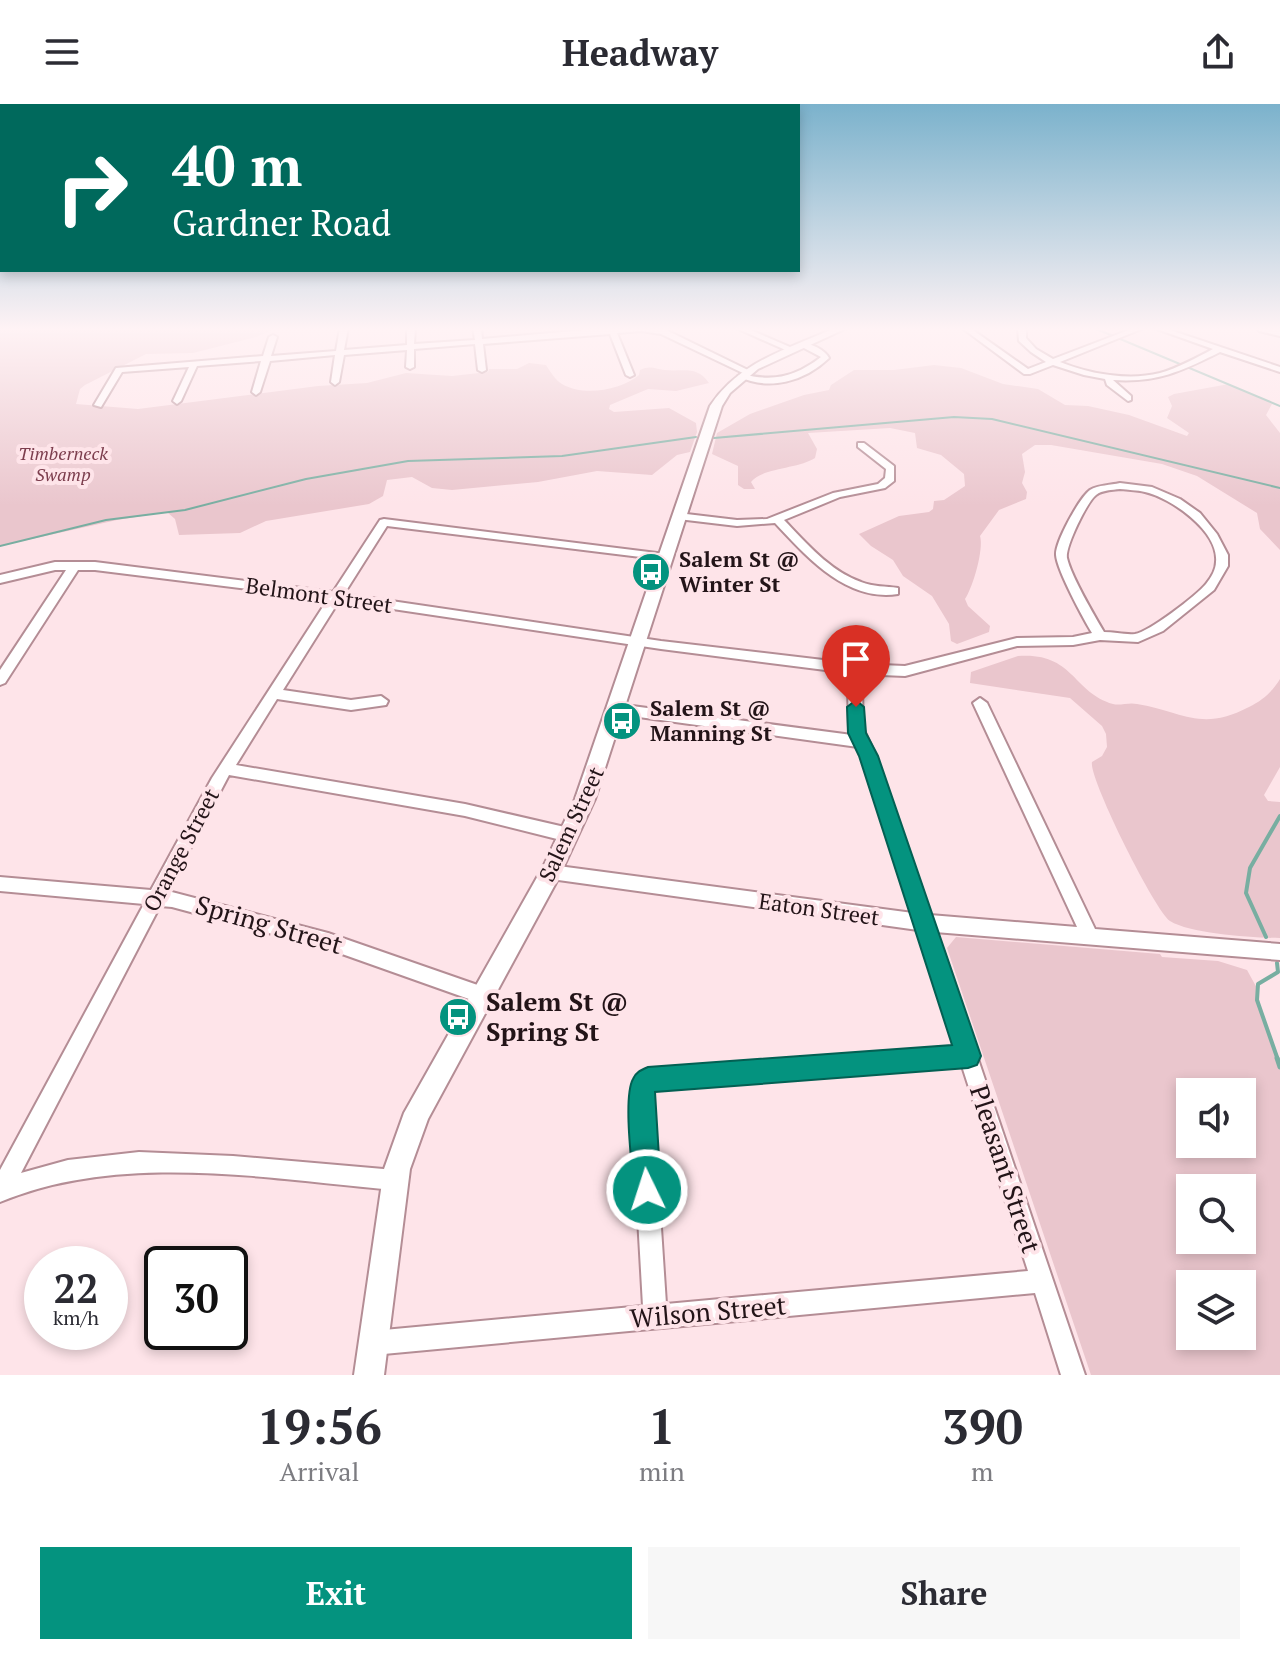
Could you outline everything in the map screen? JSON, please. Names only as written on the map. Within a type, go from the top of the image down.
[{"type":"main road","name":"Salem Street","points":[[369,1375],[395,1180],[411,1125],[569,835],[595,774],[716,406],[729,387]]},
{"type":"street","points":[[98,405],[109,387]]},
{"type":"street","points":[[177,401],[183,387]]},
{"type":"street","points":[[256,392],[258,387]]},
{"type":"street","points":[[1115,387],[1128,398]]},
{"type":"street","points":[[678,516],[744,524],[778,520],[837,495],[888,482],[892,475],[890,466],[861,445]]},
{"type":"street","points":[[1120,486],[1148,489],[1176,501],[1196,515],[1217,541],[1222,560],[1218,577],[1179,614],[1153,631],[1138,638],[1100,636],[1061,557],[1062,547],[1086,499],[1096,490],[1120,486]]},
{"type":"street","points":[[778,520],[836,577],[868,590],[894,591]]},
{"type":"street","name":"Orange Street","points":[[0,1189],[225,769],[384,522],[665,557]]},
{"type":"street","points":[[0,680],[75,565]]},
{"type":"street","name":"Belmont Street","points":[[0,579],[75,565],[336,597],[638,641],[894,672],[925,668],[1017,642],[1073,641],[1100,636]]},
{"type":"street","name":"Pleasant Street","points":[[855,689],[856,725],[925,923],[1073,1375]]},
{"type":"street","points":[[273,694],[351,705],[381,701]]},
{"type":"street","points":[[980,703],[1090,936]]},
{"type":"street","points":[[617,709],[862,742]]},
{"type":"street","points":[[225,769],[465,810],[569,835]]},
{"type":"street","name":"Eaton Street","points":[[551,872],[925,923],[1280,952]]},
{"type":"street","name":"Spring Street","points":[[0,884],[157,895],[328,941],[483,995]]},
{"type":"street","points":[[655,1317],[643,1084],[650,1079],[968,1056]]},
{"type":"street","points":[[0,1189],[49,1173],[91,1165],[139,1162],[233,1166],[395,1180]]},
{"type":"street","name":"Wilson Street","points":[[373,1343],[1042,1281]]},
{"type":"green space","name":"Timberneck Swamp","points":[[0,387],[82,387],[76,404],[138,409],[308,387],[570,387],[591,391],[615,387],[691,387],[676,391],[648,389],[610,405],[609,409],[614,412],[669,408],[696,423],[697,432],[690,452],[677,455],[652,475],[597,471],[538,482],[452,490],[432,488],[412,477],[387,480],[383,496],[369,504],[266,521],[240,533],[179,535],[175,519],[167,512],[0,546]]},
{"type":"green space","points":[[830,387],[1026,387],[1038,389],[1065,405],[1088,406],[1129,415],[1187,436],[1189,433],[1167,418],[1172,406],[1168,397],[1211,387],[1236,387],[1272,404],[1266,415],[1280,433],[1280,550],[1260,529],[1257,513],[1197,476],[1162,464],[1035,445],[1022,454],[1025,472],[1022,483],[1027,492],[1026,499],[999,510],[980,536],[977,568],[965,599],[968,606],[990,626],[989,632],[957,644],[951,641],[949,624],[932,596],[903,576],[893,560],[859,534],[899,516],[929,512],[933,509],[934,501],[944,500],[965,486],[964,474],[941,455],[917,448],[915,433],[890,428],[808,433],[817,449],[815,458],[756,477],[751,482],[755,489],[744,489],[738,485],[738,466],[712,454],[717,433],[750,414],[804,395]]},
{"type":"green space","points":[[1018,656],[1051,660],[1089,691],[1113,704],[1137,704],[1193,718],[1218,718],[1232,714],[1263,698],[1280,679],[1280,767],[1264,795],[1268,801],[1280,802],[1280,938],[1207,932],[1170,921],[1151,894],[1100,792],[1092,762],[1102,756],[1107,747],[1102,726],[1070,698],[970,683],[971,672]]},
{"type":"green space","points":[[956,937],[1218,961],[1247,970],[1258,990],[1260,1008],[1280,1062],[1280,1375],[1091,1375],[947,948]]},
{"type":"waterway","points":[[1235,387],[1280,406]]},
{"type":"waterway","points":[[714,438],[954,417],[992,419],[1280,488]]},
{"type":"waterway","points":[[0,546],[106,520],[185,510],[306,479],[408,461],[562,456],[696,437]]},
{"type":"waterway","points":[[1266,937],[1246,893],[1250,868],[1280,816]]},
{"type":"waterway","points":[[1277,963],[1278,972],[1258,984],[1257,1000],[1278,1060]]},
{"type":"waterway","points":[[1277,1058],[1280,1067]]},
{"type":"place","name":"Salem St @ Winter St","points":[[651,572]]},
{"type":"place","name":"Salem St @ Manning St","points":[[622,721]]},
{"type":"place","name":"Salem St @ Spring St","points":[[458,1017]]},
{"type":"route","points":[[647,1190],[641,1094],[643,1084],[648,1080],[968,1056],[869,756],[857,733],[856,707]]}]
